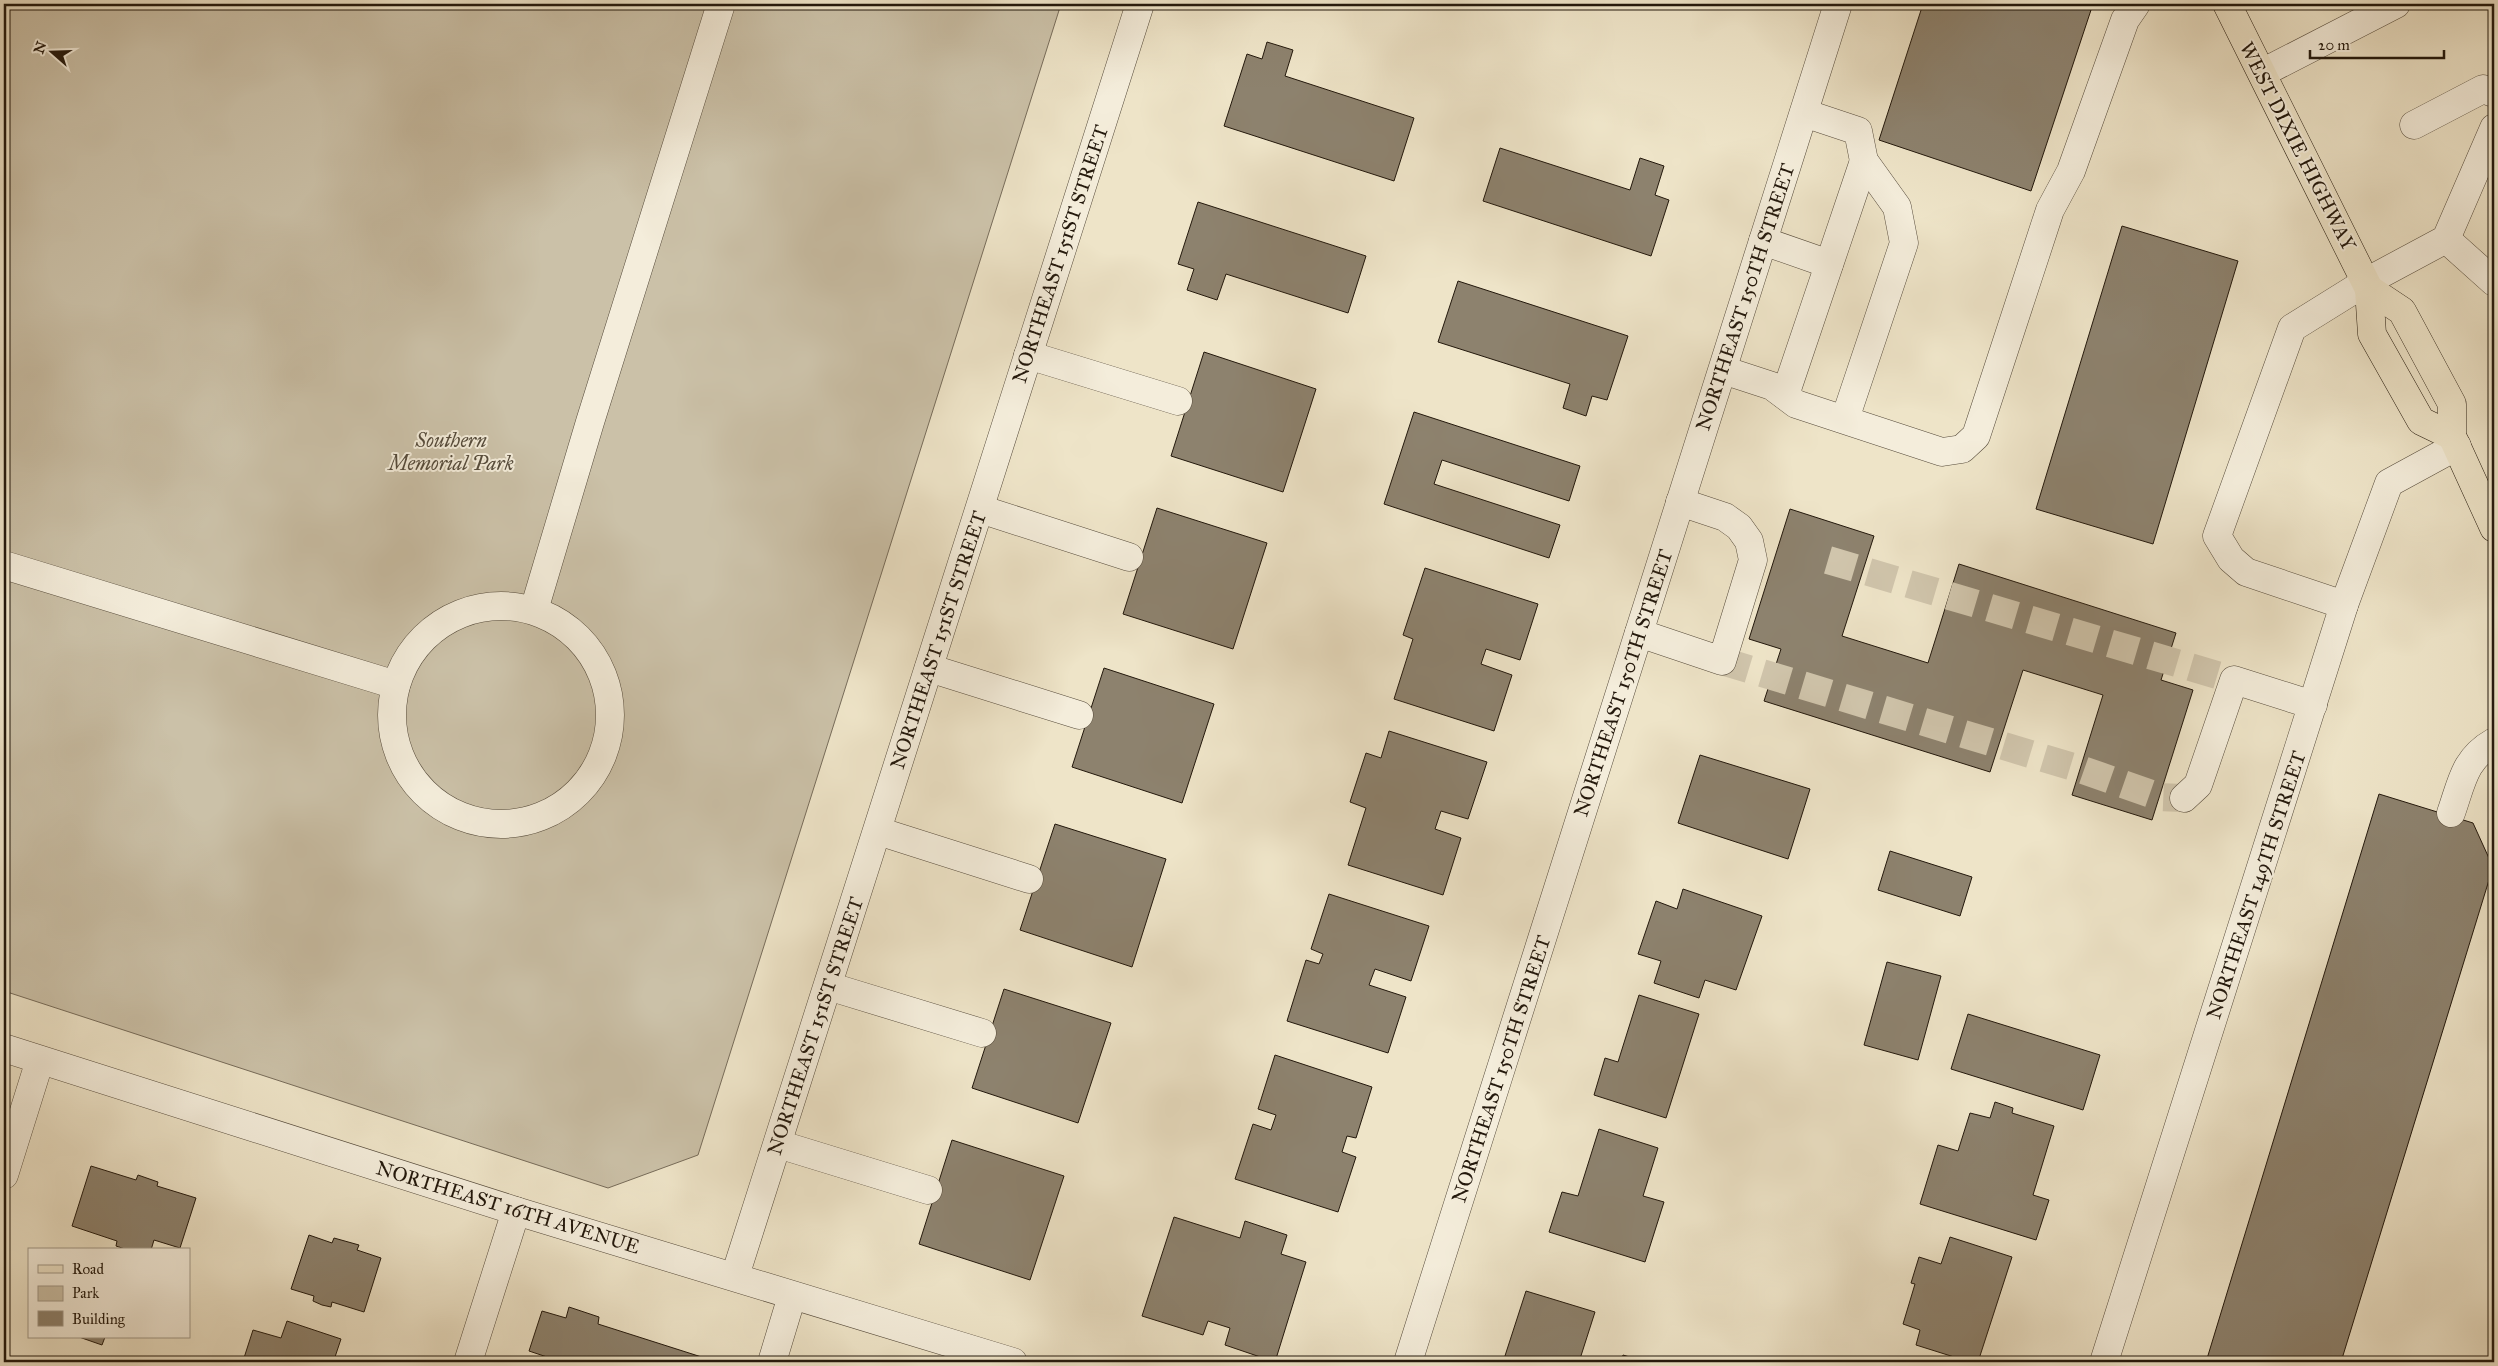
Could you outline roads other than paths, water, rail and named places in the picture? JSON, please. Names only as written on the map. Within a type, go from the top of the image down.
[{"type":"main road","name":"WEST DIXIE HIGHWAY","points":[[2227,4],[2368,285],[2372,334],[2421,421],[2454,441]]},
{"type":"main road","name":"WEST DIXIE HIGHWAY","points":[[2368,285],[2402,311],[2452,404],[2454,441],[2494,528]]},
{"type":"street","points":[[534,610],[590,422],[721,4]]},
{"type":"street","name":"NORTHEAST 151ST STREET","points":[[735,1276],[1140,4]]},
{"type":"street","name":"NORTHEAST 150TH STREET","points":[[1408,1362],[1838,4]]},
{"type":"street","points":[[1722,370],[1772,386],[1796,404],[1942,452],[1962,449],[1976,436],[2050,210],[2072,171],[2125,20],[2136,4]]},
{"type":"street","points":[[2262,73],[2396,4]]},
{"type":"street","points":[[2414,125],[2483,89],[2494,93]]},
{"type":"street","points":[[1804,113],[1858,131],[1864,161],[1897,207],[1904,243],[1845,419]]},
{"type":"street","points":[[2344,605],[2246,572],[2231,559],[2217,536],[2292,328],[2446,239],[2494,128]]},
{"type":"street","points":[[1785,396],[1864,161]]},
{"type":"street","points":[[2446,239],[2494,282]]},
{"type":"street","points":[[1763,241],[1829,264]]},
{"type":"street","points":[[1028,355],[1178,401]]},
{"type":"street","name":"NORTHEAST 149TH STREET","points":[[2104,1362],[2344,605],[2389,483],[2454,441]]},
{"type":"street","points":[[1639,634],[1722,661],[1753,560],[1749,541],[1739,527],[1724,517],[1680,502]]},
{"type":"street","points":[[980,509],[1129,557]]},
{"type":"street","points":[[4,565],[396,685]]},
{"type":"street","points":[[490,605],[527,607],[560,621],[587,646],[604,678],[611,713],[605,748],[588,781],[562,806],[530,821],[493,825],[459,817],[428,798],[405,769],[393,735],[392,699],[396,685],[403,664],[425,635],[455,614],[490,605]]},
{"type":"street","points":[[929,668],[1079,715]]},
{"type":"street","points":[[2184,798],[2198,785],[2234,680],[2313,705]]},
{"type":"street","points":[[2452,813],[2468,764],[2480,750],[2494,742]]},
{"type":"street","points":[[878,831],[1029,879]]},
{"type":"street","points":[[828,986],[982,1033]]},
{"type":"street","name":"NORTHEAST 16TH AVENUE","points":[[4,1048],[516,1211],[1013,1362]]},
{"type":"street","points":[[4,1175],[40,1060]]},
{"type":"street","points":[[778,1144],[928,1190]]},
{"type":"street","points":[[468,1362],[516,1211]]},
{"type":"street","points":[[772,1362],[792,1296]]},
{"type":"tunnel","points":[[1828,560],[2234,680]]},
{"type":"tunnel","points":[[1722,661],[2080,769],[2160,797],[2184,798]]},
{"type":"park label","name":"Southern Memorial Park","points":[[451,452]]}]
